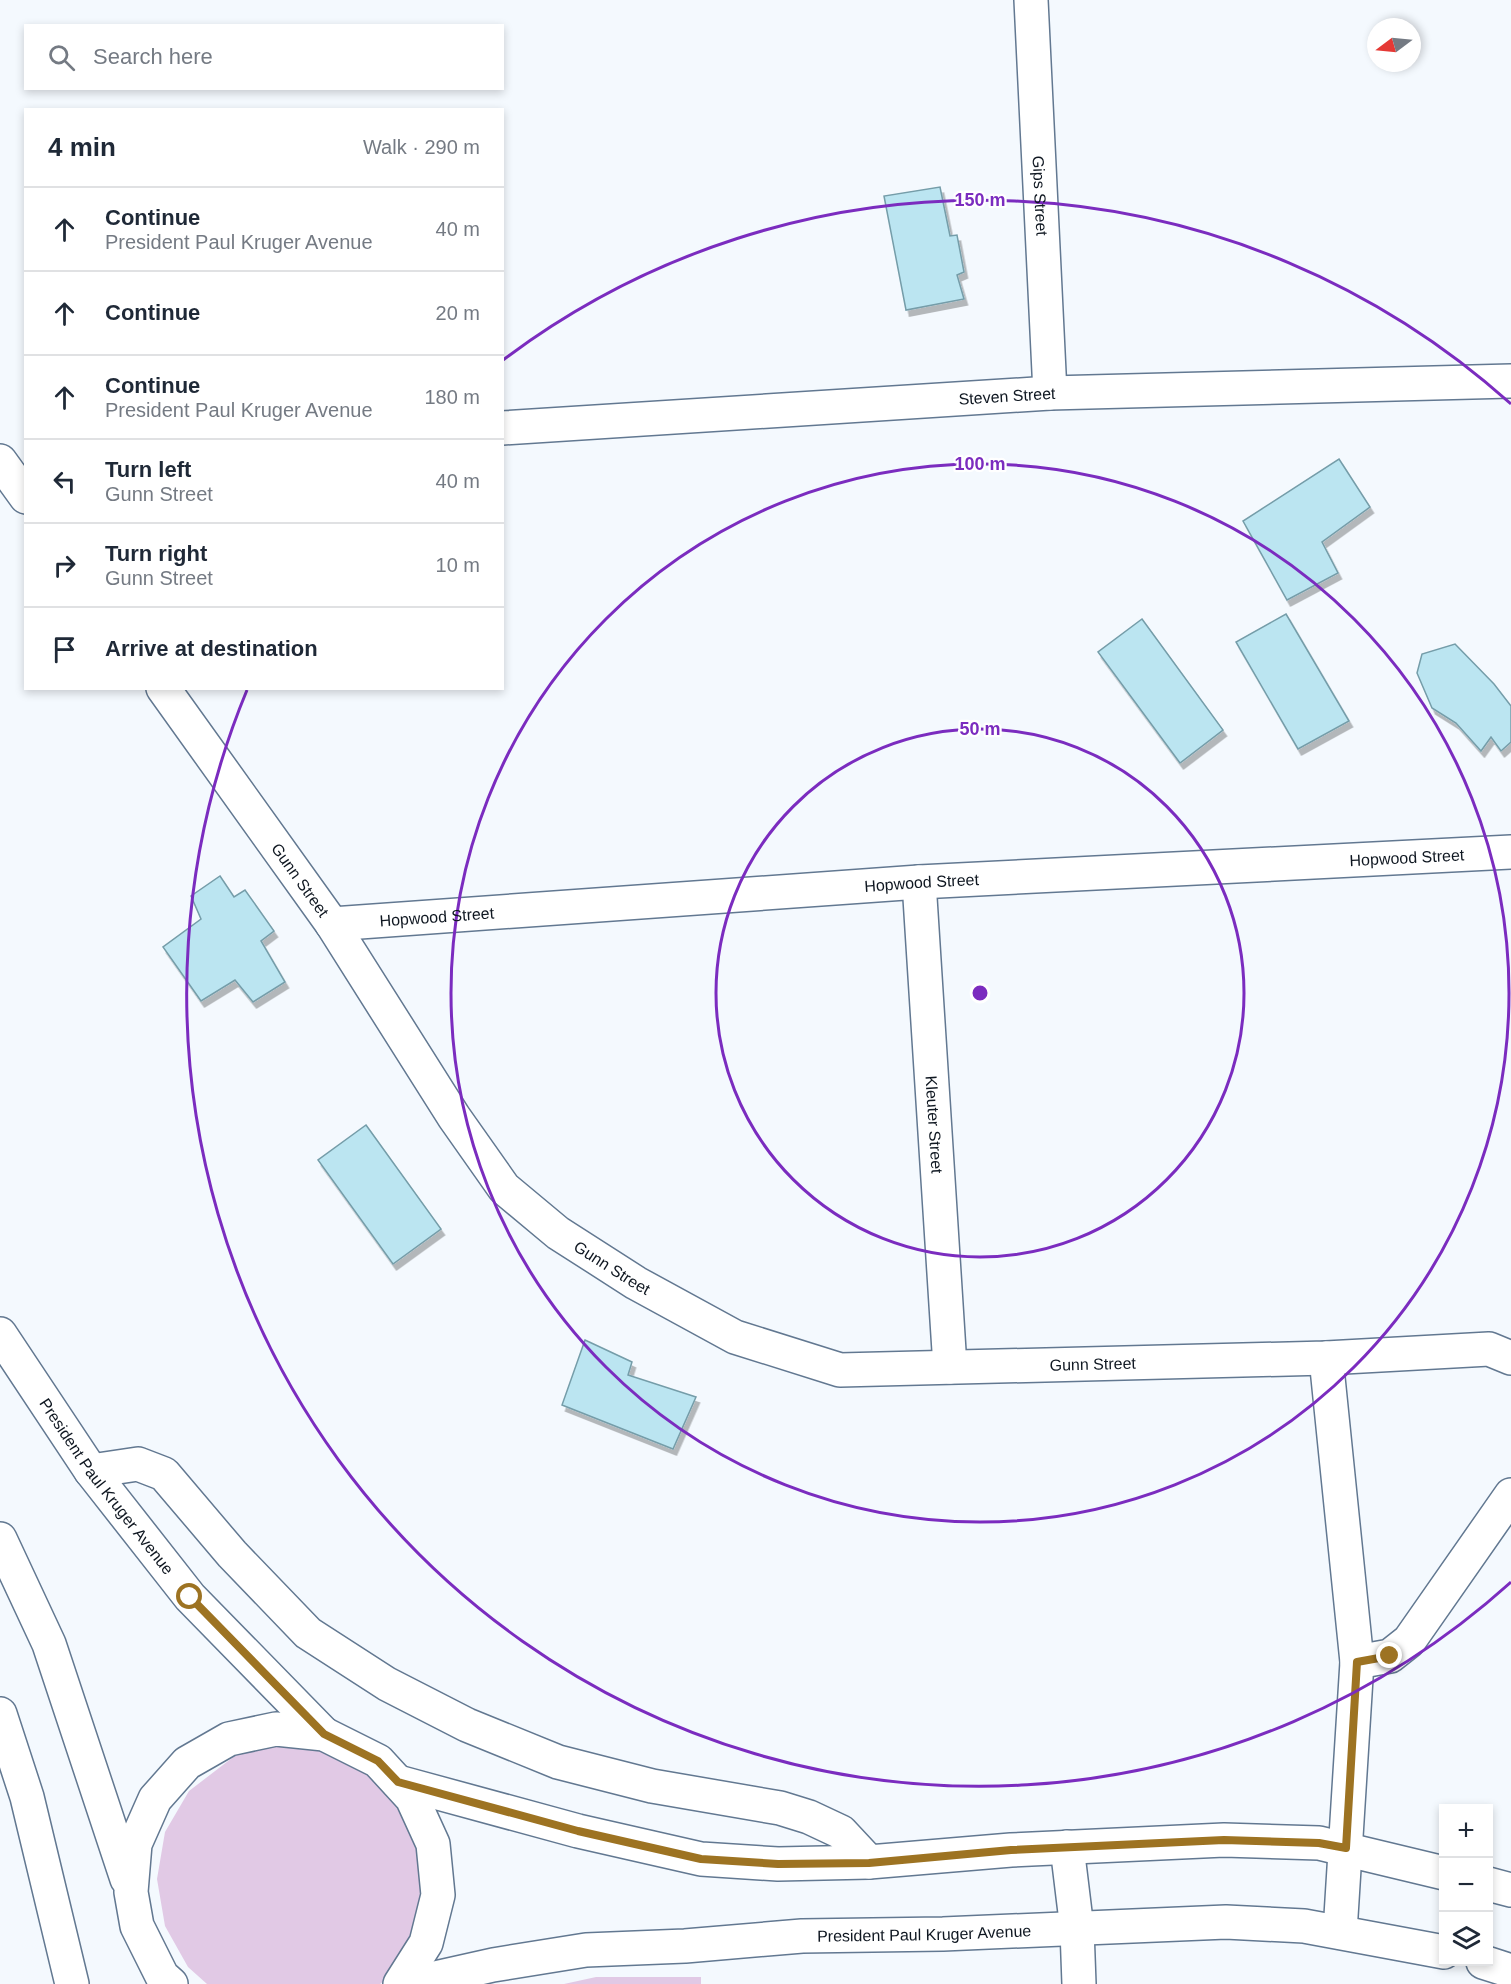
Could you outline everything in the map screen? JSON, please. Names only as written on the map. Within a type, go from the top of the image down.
[{"type":"street","name":"Gips Street","points":[[1031,0],[1050,393]]},
{"type":"street","name":"Steven Street","points":[[504,428],[1050,393],[1511,381]]},
{"type":"street","points":[[0,460],[24,458]]},
{"type":"street","points":[[0,460],[24,493]]},
{"type":"street","name":"Gunn Street","points":[[164,690],[332,924],[454,1118],[504,1188],[558,1233],[636,1282],[735,1337],[840,1370],[1326,1358],[1490,1349],[1511,1358]]},
{"type":"street","name":"Hopwood Street","points":[[332,924],[919,882],[1511,852]]},
{"type":"street","name":"Kleuter Street","points":[[919,882],[950,1367]]},
{"type":"street","name":"President Paul Kruger Avenue","points":[[0,1334],[91,1471],[190,1597],[324,1734]]},
{"type":"street","points":[[1326,1358],[1357,1662],[1340,1932]]},
{"type":"street","points":[[91,1471],[138,1464],[164,1474],[232,1554],[309,1633],[387,1684],[467,1725],[558,1762],[652,1786],[780,1808],[809,1817],[841,1832],[869,1863]]},
{"type":"street","points":[[1357,1662],[1390,1656],[1409,1641],[1511,1496]]},
{"type":"street","points":[[0,1539],[50,1644],[131,1892],[137,1926],[141,1984]]},
{"type":"street","points":[[0,1714],[27,1797],[72,1984]]},
{"type":"street","points":[[131,1892],[135,1844],[155,1800],[187,1763],[229,1739],[276,1729],[324,1734],[378,1761],[412,1798],[433,1844],[438,1894],[426,1944],[400,1984]]},
{"type":"street","points":[[398,1782],[578,1831],[701,1859],[778,1864],[869,1863],[1067,1847],[1224,1840],[1319,1843],[1439,1872]]},
{"type":"street","points":[[1067,1847],[1077,1929],[1079,1984]]},
{"type":"street","points":[[1493,1885],[1511,1890]]},
{"type":"street","name":"President Paul Kruger Avenue","points":[[408,1984],[493,1965],[586,1950],[685,1946],[802,1935],[1077,1929],[1226,1922],[1304,1926],[1439,1951]]},
{"type":"street","points":[[137,1926],[162,1976],[171,1984]]},
{"type":"street","points":[[1493,1965],[1511,1971]]},
{"type":"shaded area","points":[[282,1743],[329,1748],[372,1769],[405,1803],[430,1887],[419,1934],[393,1974],[380,1984],[207,1984],[188,1967],[165,1926],[157,1879],[165,1832],[189,1791],[236,1755]]},
{"type":"shaded area","points":[[596,1977],[701,1977],[701,1984],[564,1984]]},
{"type":"building","points":[[940,187],[950,236],[957,235],[964,272],[957,275],[964,299],[906,310],[884,196]]},
{"type":"building","points":[[1339,459],[1370,507],[1322,542],[1338,573],[1287,600],[1243,521]]},
{"type":"building","points":[[1286,614],[1349,721],[1298,749],[1236,642]]},
{"type":"building","points":[[1142,619],[1223,730],[1180,763],[1098,652]]},
{"type":"building","points":[[1455,644],[1494,684],[1511,706],[1511,742],[1501,751],[1491,737],[1481,751],[1456,723],[1432,708],[1417,673],[1422,654]]},
{"type":"building","points":[[220,876],[234,897],[245,890],[274,931],[261,941],[285,982],[253,1002],[235,980],[201,1001],[163,947],[201,919],[191,896]]},
{"type":"building","points":[[366,1125],[441,1229],[393,1264],[318,1160]]},
{"type":"building","points":[[585,1340],[632,1362],[628,1375],[696,1397],[673,1449],[562,1405]]},
{"type":"route","points":[[190,1597],[324,1734],[378,1761],[398,1782],[497,1807],[578,1831],[701,1859],[778,1864],[869,1863],[1011,1850],[1224,1840],[1319,1843],[1346,1848],[1357,1662],[1390,1656]]}]
